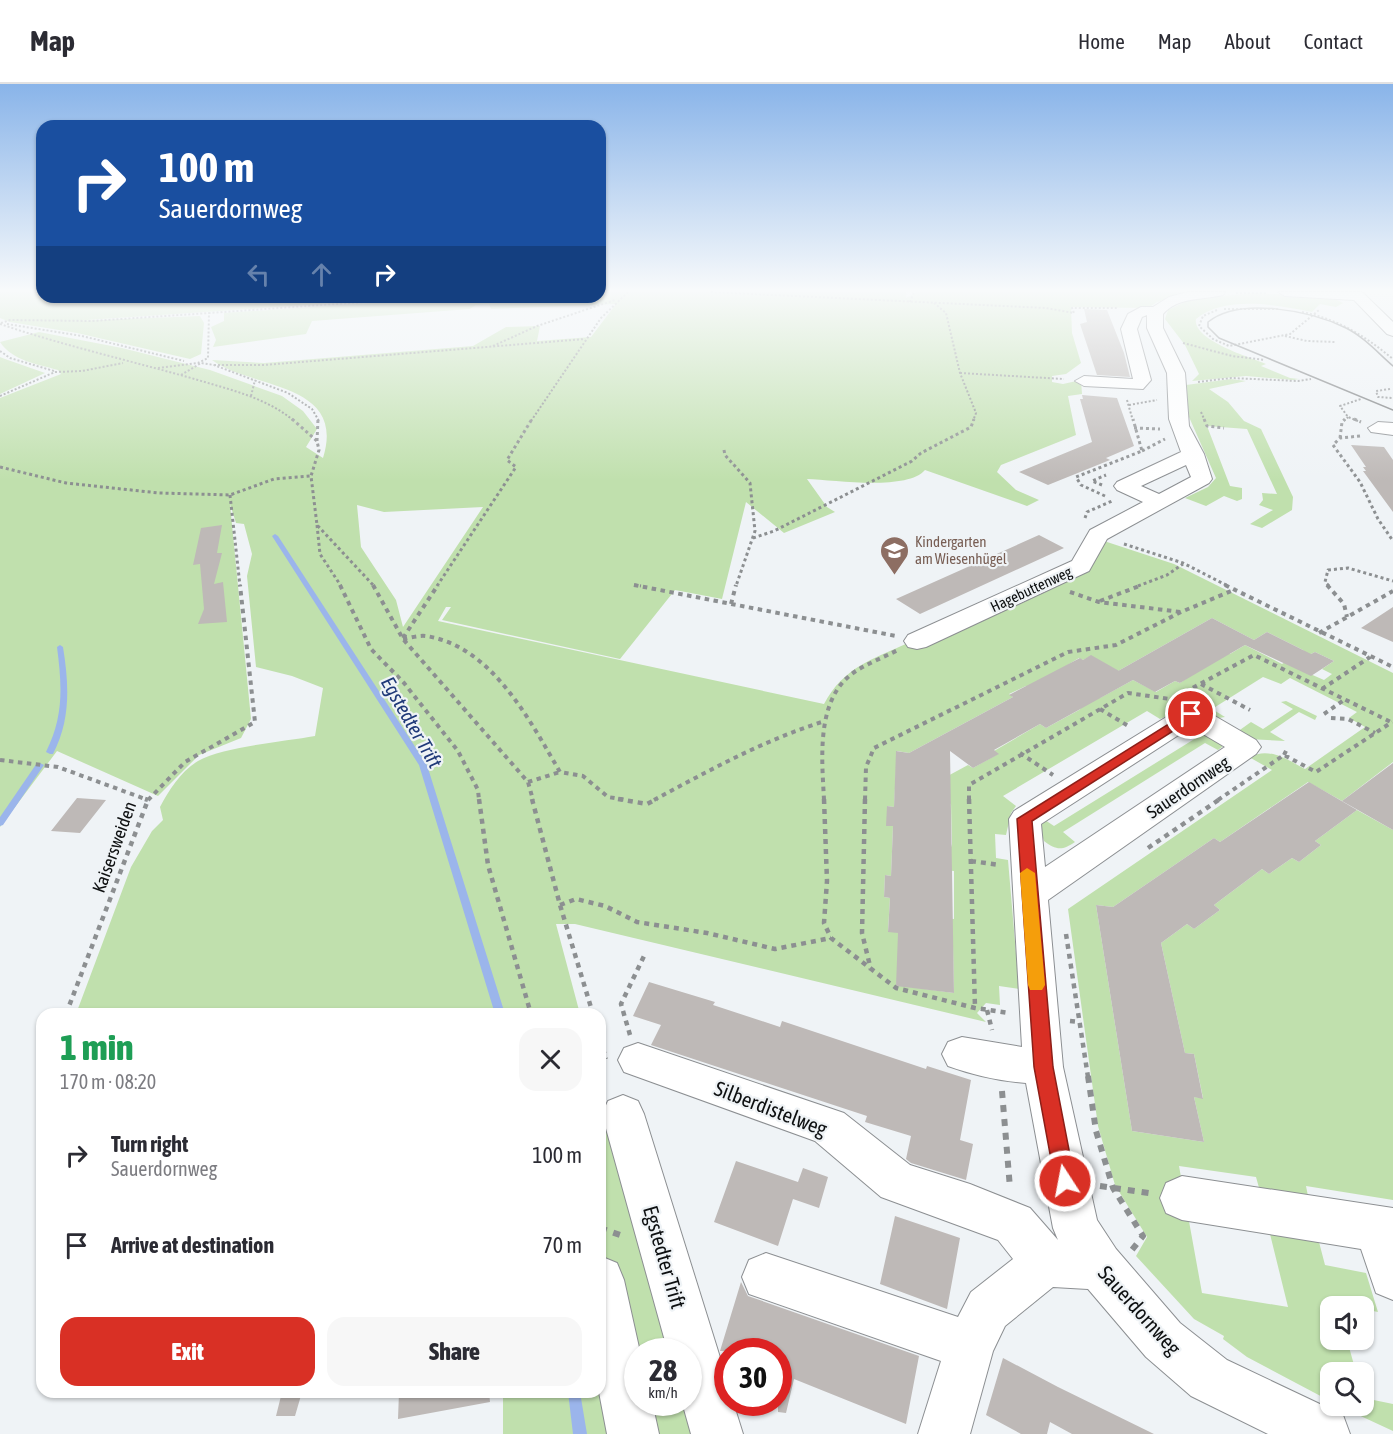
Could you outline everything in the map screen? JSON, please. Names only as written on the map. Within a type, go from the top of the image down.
[{"type":"street","points":[[1084,381],[1137,385],[1142,380],[1134,355]]},
{"type":"street","points":[[1098,535],[1202,479],[1194,454],[1178,420],[1176,373],[1168,355]]},
{"type":"street","points":[[1160,502],[1124,486],[1194,454]]},
{"type":"street","name":"Hagebuttenweg","points":[[917,641],[1081,566],[1098,535]]},
{"type":"street","name":"Sauerdornweg","points":[[1018,880],[1246,747],[1191,714],[1025,819],[1018,880],[1059,1020],[1043,1067],[1076,1228],[1104,1273],[1163,1340],[1209,1378],[1324,1434]]},
{"type":"street","points":[[981,1058],[1043,1067]]},
{"type":"street","name":"Silberdistelweg","points":[[638,1060],[829,1127],[897,1182],[970,1206],[1014,1224],[1045,1263]]},
{"type":"street","name":"Egstedter Trift","points":[[623,1114],[717,1434]]},
{"type":"street","points":[[1182,1198],[1385,1229],[1393,1276]]},
{"type":"street","points":[[950,1413],[970,1346],[988,1310],[1045,1263],[1104,1273]]},
{"type":"street","points":[[766,1277],[970,1346]]},
{"type":"street","points":[[606,1308],[633,1434]]},
{"type":"path","points":[[6,355],[55,372],[82,371],[127,363]]},
{"type":"path","points":[[98,355],[157,368],[251,396],[291,418],[317,441]]},
{"type":"path","points":[[159,355],[214,365],[264,365],[390,355]]},
{"type":"path","points":[[181,375],[208,358],[208,355]]},
{"type":"path","points":[[403,639],[516,466],[507,460],[575,355]]},
{"type":"path","points":[[753,537],[774,531],[912,461],[971,427],[976,412],[960,373],[956,355]]},
{"type":"path","points":[[1228,355],[1265,360]]},
{"type":"path","points":[[157,368],[188,362]]},
{"type":"path","points":[[214,365],[300,399],[313,409],[318,417],[319,450],[311,476],[320,554],[348,598],[371,649],[404,683],[458,751],[478,790],[488,865],[529,1008]]},
{"type":"path","points":[[0,396],[55,372]]},
{"type":"path","points":[[960,373],[1084,381]]},
{"type":"path","points":[[1176,382],[1231,378],[1298,381],[1311,379]]},
{"type":"path","points":[[251,396],[255,380]]},
{"type":"path","points":[[1390,389],[1377,391],[1378,397],[1393,398]]},
{"type":"path","points":[[1361,399],[1340,406],[1348,417],[1384,431]]},
{"type":"path","points":[[1340,438],[1342,422],[1348,417]]},
{"type":"path","points":[[1134,428],[1162,430]]},
{"type":"path","points":[[1384,431],[1340,438],[1333,445],[1360,482],[1378,519],[1393,541]]},
{"type":"path","points":[[1142,451],[1165,439]]},
{"type":"path","points":[[724,450],[725,455],[750,483],[755,531],[731,604]]},
{"type":"path","points":[[0,467],[66,483],[159,493],[230,495],[274,479],[311,476]]},
{"type":"path","points":[[1081,485],[1092,481]]},
{"type":"path","points":[[148,800],[183,763],[206,749],[239,735],[255,722],[230,495]]},
{"type":"path","points":[[317,525],[371,581],[403,639],[528,782],[560,905],[591,1008]]},
{"type":"path","points":[[1098,535],[1184,563],[1319,633],[1393,667]]},
{"type":"path","points":[[1099,602],[1167,575],[1184,563]]},
{"type":"path","points":[[1347,617],[1344,604],[1325,582],[1328,570],[1348,568],[1393,581]]},
{"type":"path","points":[[1045,583],[1099,602],[1181,612]]},
{"type":"path","points":[[634,585],[917,641]]},
{"type":"path","points":[[871,970],[862,933],[866,767],[874,748],[1068,652],[1116,645],[1160,625],[1181,612],[1236,589]]},
{"type":"path","points":[[1319,633],[1393,591]]},
{"type":"path","points":[[403,639],[425,636],[450,642],[483,666],[524,711],[560,772]]},
{"type":"path","points":[[917,641],[855,672],[838,687],[825,721],[822,754],[827,881],[824,923],[831,938],[896,988],[987,1010],[1059,1020]]},
{"type":"path","points":[[1322,689],[1371,657]]},
{"type":"path","points":[[1201,684],[1250,710]]},
{"type":"path","points":[[1324,714],[1344,700]]},
{"type":"path","points":[[1100,708],[1151,739]]},
{"type":"path","points":[[1331,718],[1348,719],[1375,733]]},
{"type":"path","points":[[528,782],[560,772],[583,776],[608,797],[647,804],[742,753],[787,733],[825,721]]},
{"type":"path","points":[[1284,755],[1316,772],[1392,723]]},
{"type":"path","points":[[1139,854],[1284,755],[1288,747]]},
{"type":"path","points":[[1020,753],[1044,770]]},
{"type":"path","name":"Kaisersweiden","points":[[0,760],[40,761],[65,766],[148,800],[68,1008]]},
{"type":"path","points":[[971,861],[1018,880]]},
{"type":"path","points":[[560,905],[576,899],[605,906],[637,922],[707,933],[775,949],[831,938]]},
{"type":"path","points":[[1065,930],[1059,1020],[1113,1188],[1143,1236],[1104,1273]]},
{"type":"path","points":[[638,1060],[621,1004],[644,956]]},
{"type":"path","points":[[987,1010],[981,1058],[1014,1224]]},
{"type":"green space","points":[[14,355],[150,355],[210,370],[282,396],[303,411],[317,429],[306,447],[323,458],[327,433],[321,414],[308,401],[291,391],[229,369],[212,360],[264,363],[362,355],[1079,355],[1081,363],[1066,374],[1052,376],[1052,382],[1063,384],[1081,380],[1082,394],[1068,396],[1076,435],[1001,465],[997,472],[1016,490],[1039,500],[1027,506],[925,470],[916,476],[887,482],[807,479],[827,507],[835,512],[784,533],[746,502],[722,599],[675,590],[620,659],[442,620],[451,607],[446,607],[438,621],[824,704],[840,681],[870,660],[908,643],[919,649],[1044,590],[1104,541],[1174,564],[1393,673],[1393,762],[1342,801],[1308,782],[1220,842],[1214,838],[1113,907],[1096,905],[1132,1131],[1204,1142],[1194,1097],[1203,1098],[1194,1054],[1185,1053],[1161,943],[1187,924],[1194,929],[1220,910],[1214,905],[1262,869],[1269,874],[1292,858],[1299,862],[1321,845],[1315,841],[1357,810],[1393,830],[1393,1200],[1306,1186],[1311,1211],[1263,1202],[1256,1177],[1179,1166],[1202,1293],[1288,1307],[1270,1234],[1319,1242],[1325,1265],[1366,1273],[1373,1296],[1320,1296],[1320,1350],[1350,1350],[1353,1362],[1320,1362],[1320,1396],[1247,1357],[1223,1339],[1224,1336],[1194,1319],[1136,1256],[1147,1237],[1115,1185],[1098,1126],[1068,909],[1272,770],[1249,757],[1264,753],[1271,754],[1305,769],[1365,727],[1349,718],[1357,712],[1290,678],[1281,684],[1263,677],[1212,709],[1225,717],[1179,711],[1160,719],[1147,711],[1003,796],[1016,806],[1011,813],[1006,835],[995,834],[996,858],[1008,860],[1019,989],[999,986],[1000,1005],[986,1003],[977,1013],[986,1022],[575,924],[556,924],[578,1008],[78,1008],[131,867],[152,831],[163,820],[160,807],[176,781],[192,765],[209,756],[238,748],[315,736],[323,688],[292,676],[256,667],[247,576],[252,554],[244,524],[236,523],[230,504],[251,719],[241,738],[199,755],[158,796],[57,751],[0,827],[0,398],[61,374],[58,370],[34,364]],"holes":[[[357,505],[384,512],[483,507],[403,627],[396,600],[361,547]],[[1212,618],[1254,640],[1267,632],[1303,650],[1307,656],[1315,652],[1334,661],[1322,669],[1332,674],[1324,680],[1292,666],[1290,659],[1282,664],[1245,645],[1230,654],[1225,652],[1180,683],[1175,681],[1156,692],[1133,680],[1100,698],[1096,695],[1079,710],[1046,728],[1040,724],[994,751],[998,754],[973,768],[968,765],[944,778],[944,802],[951,804],[952,844],[944,870],[954,871],[954,919],[942,918],[934,944],[953,946],[954,993],[896,985],[909,934],[888,931],[890,898],[884,897],[885,875],[891,876],[893,826],[887,826],[887,806],[894,807],[897,751],[909,753],[1013,697],[1009,694],[1026,686],[1030,688],[1079,658],[1083,660],[1091,656],[1118,671]]]},
{"type":"green space","points":[[173,355],[199,355],[190,359]]},
{"type":"green space","points":[[1190,355],[1243,355],[1266,364],[1261,366],[1290,378],[1299,379],[1246,376],[1192,381],[1199,374]]},
{"type":"green space","points":[[0,357],[5,359],[45,373],[0,394]]},
{"type":"green space","points":[[1231,379],[1246,381],[1209,389],[1228,402],[1244,421],[1261,429],[1293,497],[1292,510],[1262,528],[1250,524],[1273,510],[1259,505],[1263,500],[1262,493],[1277,494],[1247,429],[1207,426],[1230,486],[1242,488],[1242,499],[1237,501],[1224,496],[1206,506],[1185,498],[1208,487],[1216,478],[1189,417],[1186,385]]},
{"type":"green space","points":[[1286,701],[1317,716],[1315,720],[1299,712],[1270,732],[1285,741],[1248,739],[1237,732],[1251,722],[1263,729],[1293,709],[1281,702]]},
{"type":"green space","points":[[1194,728],[1222,743],[1222,747],[1218,750],[1205,743],[1063,832],[1075,842],[1070,845],[1059,848],[1044,841],[1039,827],[1042,818],[1054,826],[1196,738],[1186,730]]},
{"type":"green space","points":[[606,1107],[669,1338],[624,1338],[624,1416],[687,1416],[691,1434],[503,1434],[503,1398],[606,1398]]},
{"type":"green space","points":[[1374,1299],[1378,1312],[1374,1311]]},
{"type":"green space","points":[[1374,1400],[1393,1404],[1393,1431],[1361,1416],[1374,1416]]},
{"type":"building","points":[[1090,355],[1124,355],[1130,377],[1097,375]]},
{"type":"building","points":[[1082,395],[1117,398],[1134,446],[1106,458],[1110,460],[1048,485],[1019,472],[1092,442],[1080,399],[1083,399]]},
{"type":"building","points":[[1351,445],[1384,447],[1393,460],[1393,512],[1363,471],[1366,471],[1363,467],[1366,467]]},
{"type":"building","points":[[222,525],[217,553],[222,553],[214,584],[223,582],[227,622],[198,624],[204,609],[200,564],[193,565],[201,528]]},
{"type":"building","points":[[1039,535],[1064,548],[920,614],[896,599]]},
{"type":"building","points":[[1393,607],[1393,642],[1361,628]]},
{"type":"building","points":[[1212,618],[1254,640],[1267,632],[1311,654],[1315,652],[1334,661],[1311,676],[1245,645],[1180,683],[1175,681],[1155,692],[1133,680],[1046,728],[1040,724],[994,750],[999,754],[973,768],[950,751],[954,993],[896,986],[898,933],[888,932],[890,898],[884,897],[885,875],[891,876],[893,826],[886,826],[887,806],[894,807],[896,751],[909,753],[1013,697],[1009,695],[1080,658],[1083,660],[1091,655],[1119,671]]},
{"type":"building","points":[[1393,763],[1393,830],[1342,801]]},
{"type":"building","points":[[1309,782],[1357,810],[1315,841],[1321,845],[1299,862],[1292,858],[1269,874],[1262,869],[1214,905],[1220,910],[1194,929],[1187,924],[1161,943],[1185,1053],[1194,1054],[1203,1099],[1194,1097],[1204,1142],[1132,1131],[1096,905],[1113,907],[1214,838],[1220,842]]},
{"type":"building","points":[[77,798],[106,800],[80,833],[51,831]]},
{"type":"building","points":[[649,982],[715,1002],[713,1005],[780,1027],[782,1021],[926,1069],[927,1066],[971,1080],[960,1140],[973,1144],[966,1180],[911,1163],[906,1159],[911,1136],[865,1122],[867,1116],[651,1045],[661,1025],[633,1016]]},
{"type":"building","points":[[736,1161],[798,1182],[803,1168],[828,1177],[819,1208],[793,1199],[778,1246],[714,1222]]},
{"type":"building","points":[[895,1216],[960,1238],[947,1309],[880,1284]]},
{"type":"building","points":[[741,1282],[748,1296],[919,1356],[906,1424],[794,1379],[792,1388],[792,1338],[724,1338]]},
{"type":"building","points":[[1003,1358],[1154,1434],[1072,1434],[1050,1422],[1047,1434],[1021,1434],[986,1415]]},
{"type":"building","points":[[280,1398],[300,1398],[295,1416],[276,1416]]},
{"type":"building","points":[[399,1398],[490,1398],[490,1402],[398,1419]]},
{"type":"waterway","name":"Egstedter Trift","points":[[275,536],[423,765],[498,1008]]},
{"type":"waterway","points":[[50,752],[63,714],[64,674],[60,647]]},
{"type":"waterway","points":[[0,823],[40,765]]},
{"type":"waterway","name":"Egstedter Trift","points":[[575,1398],[580,1434]]},
{"type":"tram line","points":[[1260,355],[1393,410]]},
{"type":"tram line","points":[[1381,355],[1393,366]]},
{"type":"slow traffic","points":[[1027,873],[1036,985]]},
{"type":"place","name":"Kindergarten am Wiesenhügel","points":[[894,576]]},
{"type":"route","points":[[1065,1181],[1043,1067],[1025,819],[1191,714]]}]
